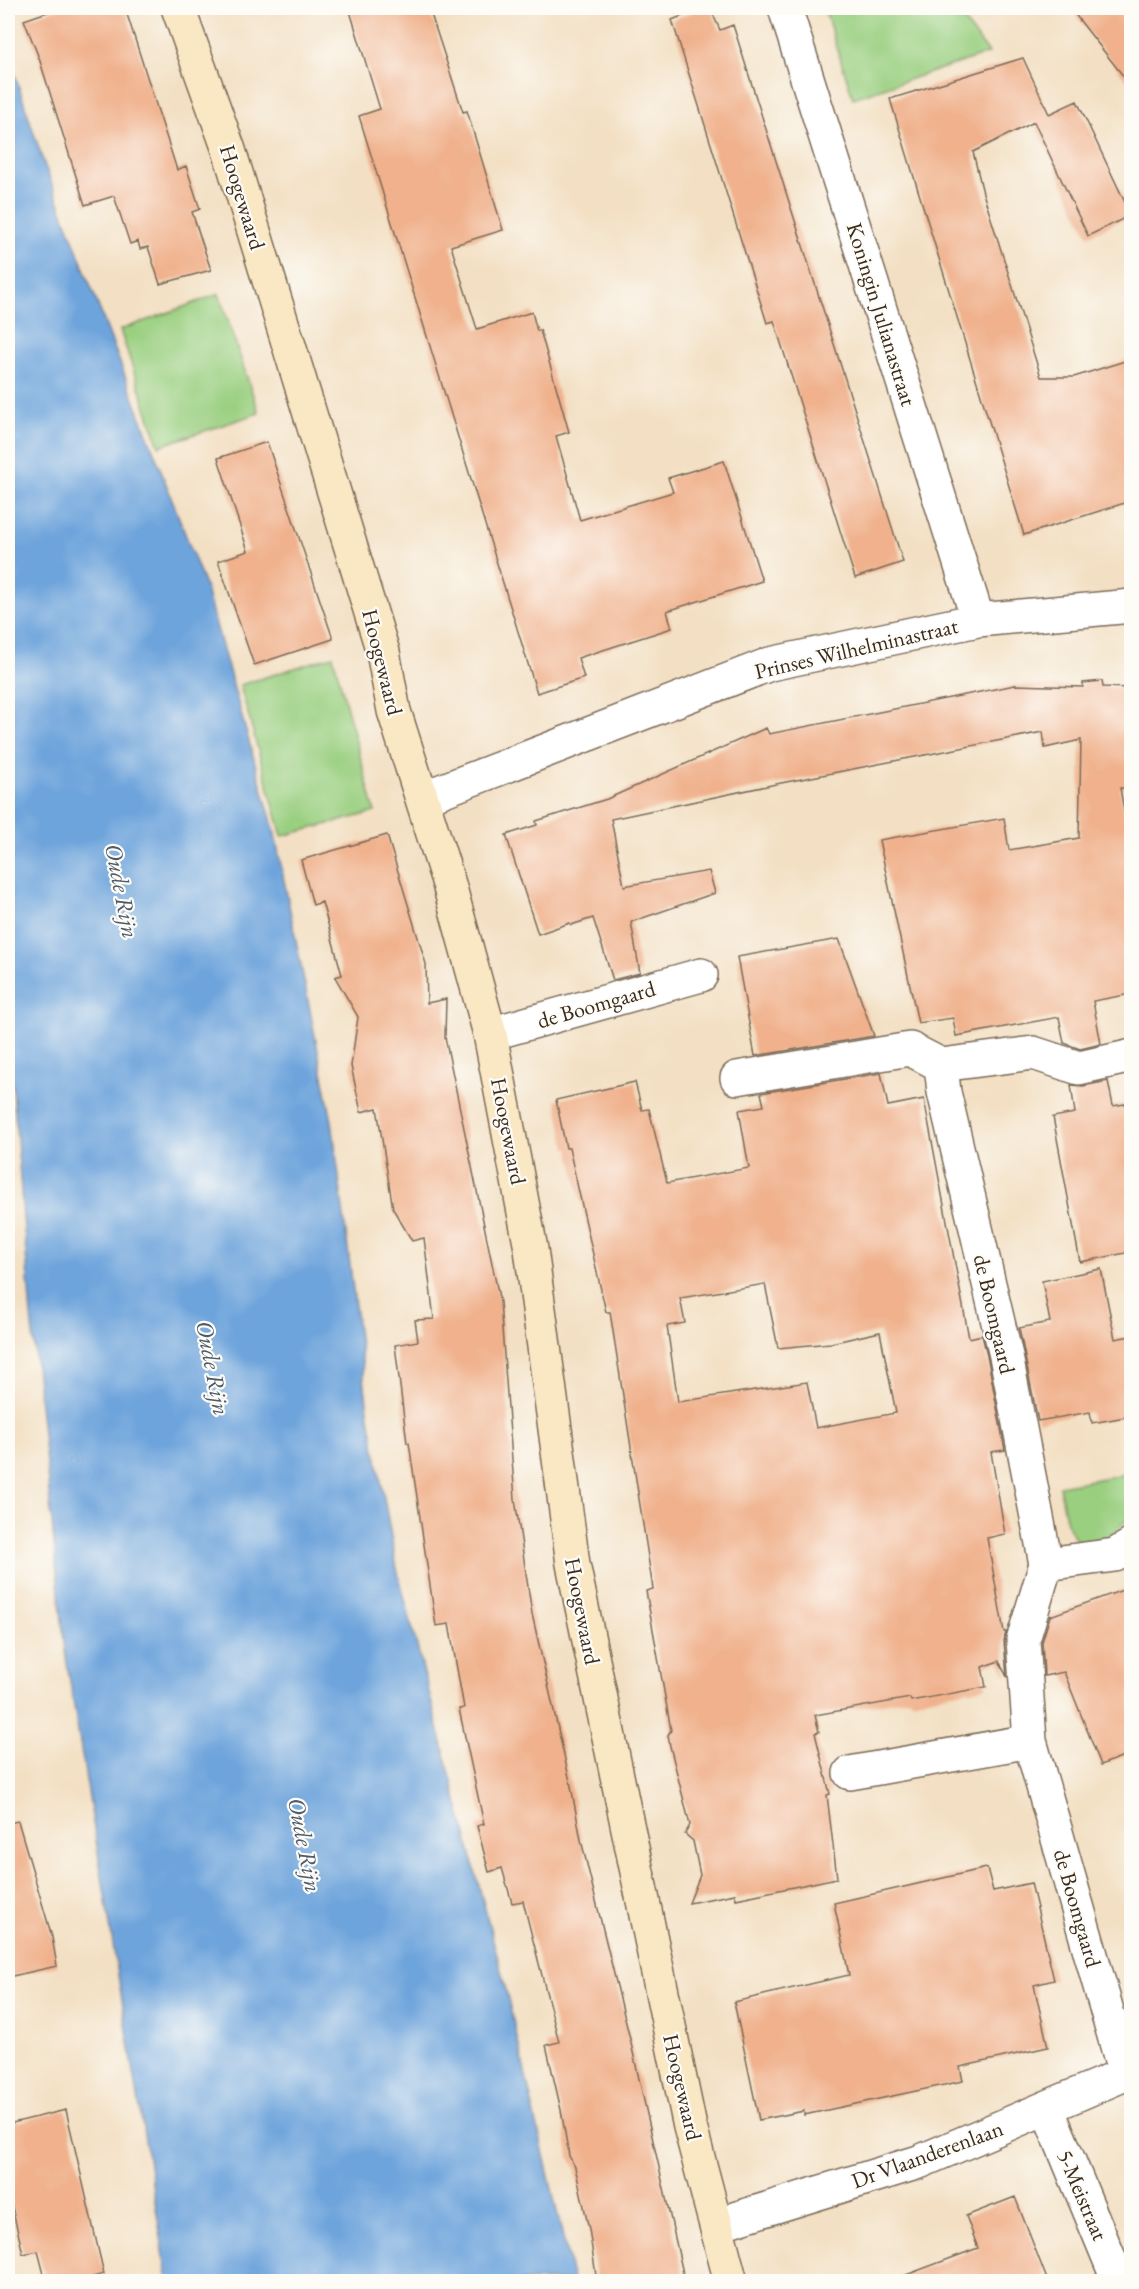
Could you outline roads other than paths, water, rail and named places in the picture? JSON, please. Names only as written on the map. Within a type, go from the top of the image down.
[{"type":"street","name":"Hoogewaard","points":[[178,8],[229,150],[383,652],[394,711],[449,884],[490,1034],[531,1249],[573,1564],[690,2127],[718,2223],[731,2282]]},
{"type":"street","name":"Koningin Julianastraat","points":[[785,8],[978,620]]},
{"type":"street","name":"Prinses Wilhelminastraat","points":[[423,798],[770,664],[978,620],[1131,606]]},
{"type":"street","name":"de Boomgaard","points":[[490,1034],[701,975]]},
{"type":"street","points":[[737,1078],[910,1048],[941,1065],[1033,1053],[1079,1068],[1131,1056]]},
{"type":"street","name":"de Boomgaard","points":[[941,1065],[944,1092],[1006,1356],[1046,1564],[1023,1640],[1030,1741],[1128,2073]]},
{"type":"street","points":[[1046,1564],[1115,1556],[1131,1545]]},
{"type":"street","points":[[850,1773],[1030,1741]]},
{"type":"street","name":"Dr Vlaanderenlaan","points":[[718,2223],[919,2162],[1128,2073]]},
{"type":"street","name":"5-Meistraat","points":[[1047,2108],[1119,2282]]},
{"type":"water","name":"Oude Rijn","points":[[8,53],[42,158],[205,586],[274,830],[332,1121],[368,1410],[397,1569],[506,1990],[573,2281],[168,2281],[65,1651],[31,1316],[8,1028]]}]
